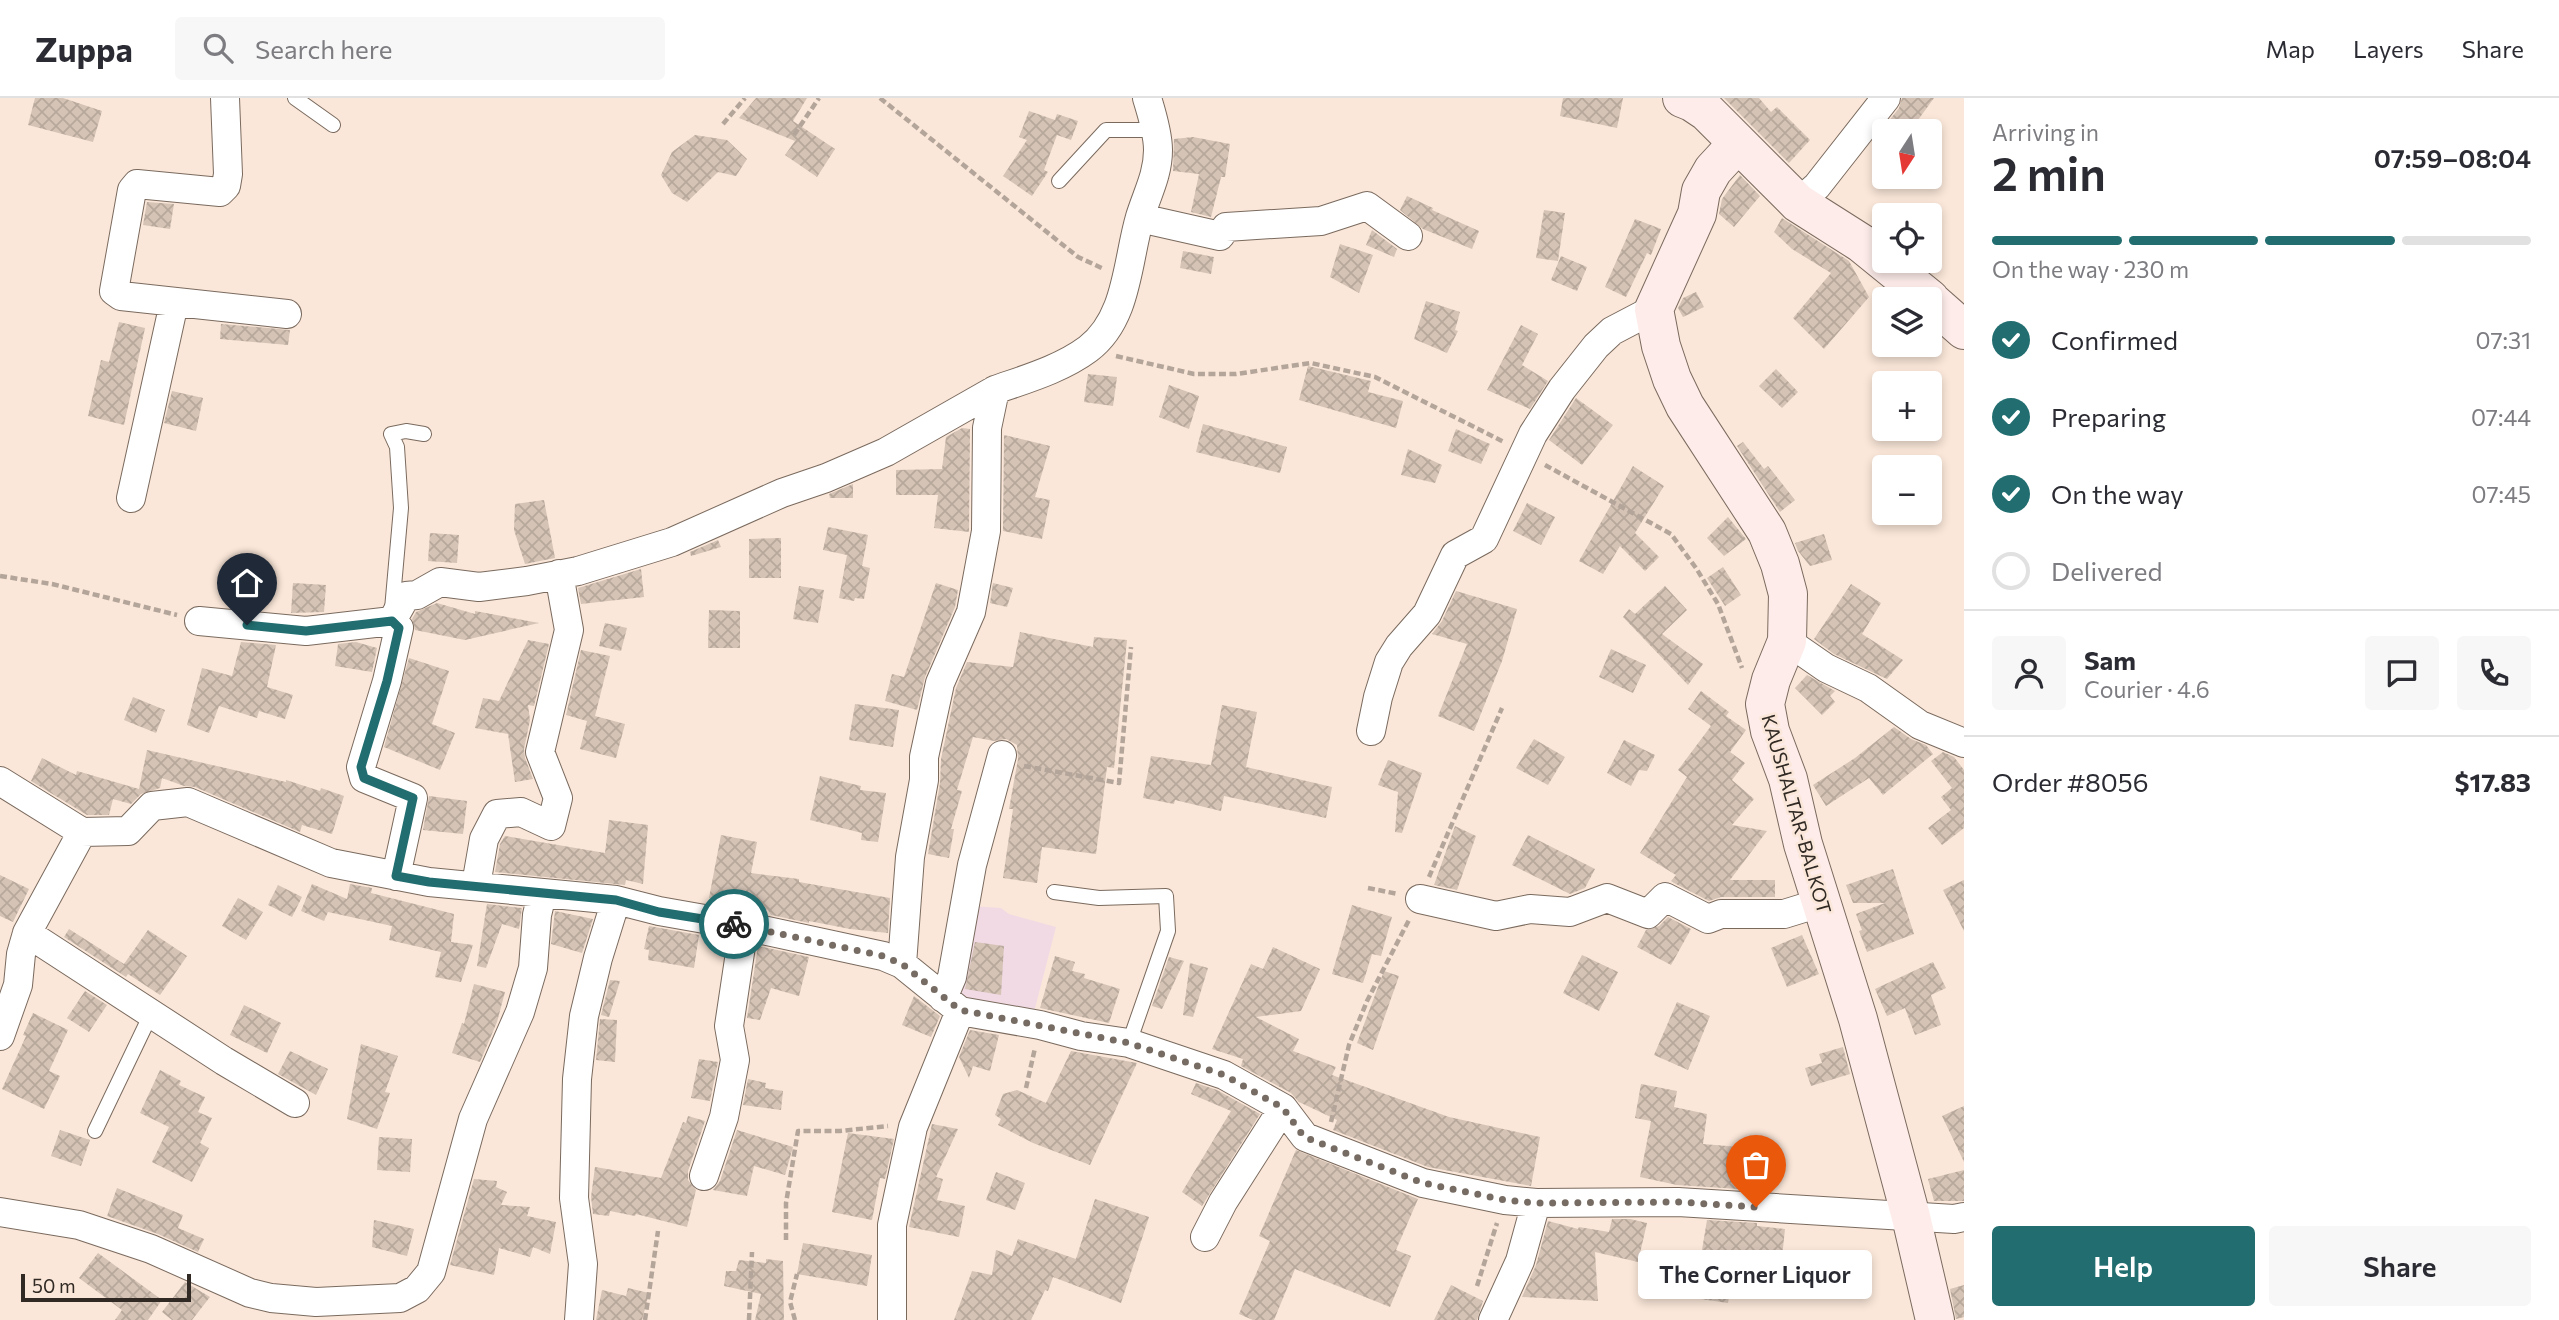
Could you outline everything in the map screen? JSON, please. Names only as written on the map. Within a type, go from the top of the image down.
[{"type":"main road","points":[[1682,98],[1707,112],[1798,203],[1861,243],[1915,287]]},
{"type":"main road","points":[[1654,309],[1697,214],[1701,191],[1713,170],[1737,144]]},
{"type":"main road","name":"KAUSHALTAR-BALKOT","points":[[1654,309],[1661,346],[1681,397],[1767,532],[1780,564],[1788,594],[1787,641],[1770,680],[1765,704],[1770,731],[1788,779],[1803,844],[1858,1019],[1911,1216],[1935,1320]]},
{"type":"main road","points":[[1942,310],[1964,330]]},
{"type":"street","points":[[225,98],[228,174],[226,186],[220,192],[137,184],[132,190],[114,291],[121,296],[287,314]]},
{"type":"street","points":[[392,621],[406,596],[417,595],[440,582],[479,587],[527,581],[578,571],[671,542],[782,493],[826,478],[910,439],[995,390],[1054,368],[1088,349],[1104,332],[1117,308],[1140,218],[1156,172],[1158,148],[1147,98]]},
{"type":"street","points":[[1798,203],[1817,186],[1886,98]]},
{"type":"street","points":[[1140,218],[1220,236],[1226,227],[1321,221],[1367,206],[1408,236]]},
{"type":"street","points":[[131,498],[174,303]]},
{"type":"street","points":[[1371,732],[1389,662],[1398,646],[1427,614],[1455,555],[1484,539],[1533,434],[1562,388],[1596,346],[1612,331],[1654,309]]},
{"type":"street","points":[[902,964],[910,857],[924,780],[924,757],[940,683],[971,612],[986,531],[987,428],[995,390]]},
{"type":"street","points":[[476,885],[484,839],[497,814],[521,812],[551,826],[558,798],[540,752],[569,630],[559,574]]},
{"type":"street","points":[[199,621],[306,631],[392,621]]},
{"type":"street","points":[[392,621],[399,628],[387,681],[361,767],[364,778],[413,798],[396,876]]},
{"type":"street","points":[[1787,641],[1826,668],[1868,688],[1920,725],[1964,743]]},
{"type":"street","points":[[892,1320],[892,1225],[913,1127],[952,1004],[952,977],[972,865],[1002,755]]},
{"type":"street","points":[[0,781],[82,832],[128,831],[152,806],[188,802],[331,863],[429,882],[616,900],[659,912],[744,926],[883,956],[902,964],[952,1004],[1081,1036],[1129,1043],[1224,1075],[1283,1108],[1304,1137],[1423,1183],[1505,1200],[1536,1203],[1678,1202],[1954,1219],[1964,1217]]},
{"type":"street","points":[[3,1021],[18,985],[21,954],[27,933],[82,832]]},
{"type":"street","points":[[0,1212],[79,1225],[151,1249],[250,1293],[271,1298],[316,1302],[400,1298],[417,1289],[431,1272],[473,1119],[520,1012],[533,968],[537,915],[542,894]]},
{"type":"street","points":[[1420,899],[1496,916],[1530,909],[1570,912],[1607,898],[1648,914],[1665,897],[1708,919],[1721,914],[1784,914],[1823,902]]},
{"type":"street","points":[[579,1320],[583,1264],[574,1198],[577,1079],[584,1016],[616,900]]},
{"type":"street","points":[[704,1176],[724,1117],[735,1060],[729,1026],[744,926]]},
{"type":"street","points":[[27,933],[295,1103]]},
{"type":"street","points":[[1205,1237],[1223,1202],[1283,1108]]},
{"type":"street","points":[[1493,1320],[1520,1261],[1536,1203]]},
{"type":"lane","points":[[295,98],[332,125]]},
{"type":"lane","points":[[1059,181],[1106,130],[1154,130]]},
{"type":"lane","points":[[392,621],[401,508],[397,447],[391,434],[406,431],[424,434]]},
{"type":"lane","points":[[1054,892],[1099,898],[1166,896],[1168,931],[1129,1043]]},
{"type":"lane","points":[[96,1131],[151,1014]]},
{"type":"path","points":[[723,124],[745,98]]},
{"type":"path","points":[[794,135],[819,98]]},
{"type":"path","points":[[880,98],[1078,257],[1126,280]]},
{"type":"path","points":[[1088,349],[1194,374],[1236,374],[1311,363],[1376,377],[1524,452],[1566,478],[1671,534],[1718,604],[1753,699],[1765,704]]},
{"type":"path","points":[[0,576],[52,584],[199,621]]},
{"type":"path","points":[[1002,755],[1014,764],[1119,783],[1131,647]]},
{"type":"path","points":[[1326,1144],[1349,1045],[1367,1001],[1420,899],[1502,708]]},
{"type":"path","points":[[1026,1088],[1040,1025]]},
{"type":"path","points":[[786,1240],[786,1203],[798,1131],[840,1132],[880,1126],[913,1127]]},
{"type":"path","points":[[1477,1286],[1505,1200]]},
{"type":"path","points":[[645,1320],[658,1231]]},
{"type":"path","points":[[750,1320],[752,1252]]},
{"type":"path","points":[[794,1320],[790,1302],[797,1274]]},
{"type":"shaded area","points":[[970,906],[1001,908],[1009,914],[1056,927],[1033,1016],[955,998]]},
{"type":"building","points":[[35,98],[63,98],[102,111],[93,142],[28,125]]},
{"type":"building","points":[[756,98],[807,98],[793,121],[835,149],[817,177],[785,155],[795,141],[739,118]]},
{"type":"building","points":[[1563,98],[1623,98],[1617,128],[1560,116]]},
{"type":"building","points":[[1724,98],[1759,98],[1771,112],[1777,107],[1810,140],[1789,163]]},
{"type":"building","points":[[1902,98],[1934,98],[1919,119],[1890,119],[1899,108]]},
{"type":"building","points":[[1029,111],[1055,120],[1057,114],[1078,121],[1071,140],[1057,135],[1044,170],[1048,172],[1032,196],[1003,176],[1027,140],[1019,137]]},
{"type":"building","points":[[695,135],[727,140],[747,159],[736,176],[718,172],[687,202],[672,193],[661,175],[672,152]]},
{"type":"building","points":[[1193,137],[1230,144],[1225,177],[1221,177],[1211,217],[1191,212],[1199,174],[1173,171],[1174,139]]},
{"type":"building","points":[[1740,175],[1760,196],[1734,227],[1719,214],[1722,199]]},
{"type":"building","points":[[1407,196],[1479,231],[1472,249],[1423,229],[1400,210]]},
{"type":"building","points":[[147,202],[174,204],[170,229],[143,225]]},
{"type":"building","points":[[1544,210],[1565,213],[1558,261],[1536,258]]},
{"type":"building","points":[[1782,218],[1849,261],[1869,297],[1824,349],[1793,318],[1831,273],[1792,249],[1774,232]]},
{"type":"building","points":[[1635,219],[1661,229],[1651,255],[1647,253],[1626,297],[1605,287]]},
{"type":"building","points":[[1372,230],[1397,249],[1394,257],[1366,245]]},
{"type":"building","points":[[1340,244],[1373,255],[1359,293],[1330,277]]},
{"type":"building","points":[[1183,251],[1214,257],[1211,274],[1180,268]]},
{"type":"building","points":[[1561,256],[1587,267],[1577,291],[1551,280]]},
{"type":"building","points":[[1696,292],[1704,307],[1683,317],[1678,308],[1683,298]]},
{"type":"building","points":[[1426,301],[1460,312],[1455,330],[1458,331],[1447,353],[1414,339]]},
{"type":"building","points":[[119,322],[145,328],[124,425],[88,416],[101,360],[109,362]]},
{"type":"building","points":[[221,324],[290,330],[288,345],[220,339]]},
{"type":"building","points":[[1521,325],[1538,334],[1522,365],[1548,381],[1530,409],[1487,390]]},
{"type":"building","points":[[1308,366],[1371,381],[1368,392],[1403,401],[1396,428],[1299,400]]},
{"type":"building","points":[[1776,369],[1798,392],[1782,408],[1759,386]]},
{"type":"building","points":[[1088,374],[1117,377],[1113,406],[1084,402]]},
{"type":"building","points":[[1169,385],[1199,396],[1189,429],[1159,417]]},
{"type":"building","points":[[172,391],[203,398],[196,431],[164,423]]},
{"type":"building","points":[[1576,398],[1613,425],[1582,465],[1549,440]]},
{"type":"building","points":[[1203,424],[1287,447],[1280,473],[1196,452]]},
{"type":"building","points":[[962,428],[970,429],[969,532],[934,528],[938,495],[896,495],[896,470],[942,469],[946,437]]},
{"type":"building","points":[[1456,429],[1490,444],[1481,464],[1448,451]]},
{"type":"building","points":[[1004,435],[1050,446],[1035,497],[1050,500],[1042,539],[1003,531]]},
{"type":"building","points":[[1743,442],[1764,469],[1768,466],[1795,500],[1780,512],[1737,446]]},
{"type":"building","points":[[1408,449],[1442,465],[1435,483],[1401,475]]},
{"type":"building","points":[[1633,466],[1664,486],[1635,533],[1659,557],[1645,571],[1620,546],[1603,574],[1579,561]]},
{"type":"building","points":[[853,484],[853,498],[830,498],[829,494]]},
{"type":"building","points":[[544,500],[555,558],[525,564],[514,530],[515,504]]},
{"type":"building","points":[[1527,503],[1555,517],[1541,545],[1513,531]]},
{"type":"building","points":[[1728,517],[1746,539],[1724,556],[1707,538]]},
{"type":"building","points":[[828,527],[868,535],[862,566],[870,568],[864,599],[855,598],[854,601],[839,598],[847,555],[823,550]]},
{"type":"building","points":[[430,533],[459,535],[457,563],[428,561]]},
{"type":"building","points":[[1824,534],[1832,560],[1810,566],[1795,543]]},
{"type":"building","points":[[781,538],[781,578],[749,578],[749,539]]},
{"type":"building","points":[[718,540],[721,547],[691,556],[690,552]]},
{"type":"building","points":[[1723,567],[1741,595],[1725,606],[1707,578]]},
{"type":"building","points":[[641,569],[644,597],[581,604],[578,588]]},
{"type":"building","points":[[293,583],[326,585],[324,612],[291,613]]},
{"type":"building","points":[[936,583],[958,590],[955,607],[925,677],[917,710],[885,701],[892,674],[904,677]]},
{"type":"building","points":[[993,583],[1013,588],[1007,607],[990,603]]},
{"type":"building","points":[[1851,584],[1881,603],[1862,634],[1903,660],[1887,679],[1834,654],[1814,639]]},
{"type":"building","points":[[799,586],[824,590],[818,623],[793,619]]},
{"type":"building","points":[[1665,586],[1687,610],[1662,634],[1703,664],[1688,685],[1623,617],[1629,609],[1635,614]]},
{"type":"building","points":[[1456,591],[1517,609],[1502,661],[1474,731],[1438,716],[1467,644],[1432,634],[1442,621]]},
{"type":"building","points":[[437,603],[475,614],[475,611],[539,623],[465,640],[415,630],[412,619],[416,612]]},
{"type":"building","points":[[709,610],[740,611],[740,648],[708,648]]},
{"type":"building","points":[[605,623],[627,628],[621,651],[599,646]]},
{"type":"building","points":[[1020,632],[1093,647],[1094,637],[1127,640],[1114,768],[1107,767],[1096,854],[1042,847],[1037,883],[1003,878],[1013,809],[1009,809],[1018,759],[1017,745],[1006,739],[994,741],[973,737],[957,790],[962,791],[951,829],[954,829],[949,858],[928,854],[940,783],[941,759],[956,688],[967,662],[1013,667]]},
{"type":"building","points":[[528,640],[549,644],[534,706],[528,705],[530,720],[524,749],[533,779],[515,782],[508,734],[475,728],[483,698],[499,701]]},
{"type":"building","points":[[241,642],[276,645],[267,687],[293,695],[285,719],[259,711],[257,718],[219,706],[209,733],[187,725],[202,668],[232,676]]},
{"type":"building","points":[[356,642],[377,648],[372,672],[335,666],[338,644]]},
{"type":"building","points":[[1611,649],[1646,665],[1633,693],[1599,677]]},
{"type":"building","points":[[581,650],[610,656],[595,716],[625,724],[616,758],[580,749],[587,721],[566,715]]},
{"type":"building","points":[[409,658],[449,671],[432,724],[455,733],[440,770],[384,747]]},
{"type":"building","points":[[1807,675],[1835,691],[1830,696],[1835,702],[1822,715],[1795,688]]},
{"type":"building","points":[[1701,691],[1729,712],[1726,716],[1746,730],[1730,752],[1745,763],[1732,780],[1754,799],[1732,825],[1767,831],[1730,880],[1775,880],[1775,897],[1721,897],[1709,901],[1671,881],[1676,875],[1640,853],[1687,777],[1678,770],[1711,726],[1688,709]]},
{"type":"building","points":[[133,697],[165,710],[156,733],[124,720]]},
{"type":"building","points":[[855,704],[899,710],[893,747],[849,740]]},
{"type":"building","points":[[1222,705],[1257,712],[1246,767],[1332,787],[1326,818],[1224,796],[1221,811],[1175,800],[1174,804],[1143,798],[1151,756],[1211,765]]},
{"type":"building","points":[[1894,727],[1911,739],[1926,745],[1933,754],[1883,795],[1869,778],[1826,806],[1813,785],[1855,758]]},
{"type":"building","points":[[1534,739],[1565,757],[1548,785],[1516,768]]},
{"type":"building","points":[[1624,740],[1655,755],[1647,771],[1639,770],[1631,786],[1607,773]]},
{"type":"building","points":[[147,750],[286,780],[320,791],[321,788],[344,796],[332,834],[302,825],[300,832],[195,787],[162,778],[160,788],[141,794],[131,804],[113,799],[109,815],[87,815],[31,781],[42,758],[76,775],[77,771],[139,789]]},
{"type":"building","points":[[1943,752],[1954,757],[1964,770],[1964,828],[1942,845],[1928,828],[1951,810],[1941,797],[1952,788],[1931,761]]},
{"type":"building","points":[[1388,760],[1422,773],[1402,833],[1395,832],[1398,792],[1378,785]]},
{"type":"building","points":[[820,776],[861,786],[860,790],[886,793],[878,842],[861,840],[862,833],[810,820]]},
{"type":"building","points":[[429,796],[467,801],[463,834],[423,830]]},
{"type":"building","points":[[609,820],[648,825],[643,884],[626,880],[625,885],[495,872],[500,844],[505,836],[605,853]]},
{"type":"building","points":[[1455,826],[1476,836],[1457,890],[1434,885]]},
{"type":"building","points":[[721,835],[757,842],[751,873],[799,879],[799,882],[890,898],[888,933],[809,923],[771,915],[768,910],[709,898]]},
{"type":"building","points":[[1528,835],[1595,869],[1585,888],[1570,894],[1512,865]]},
{"type":"building","points":[[1893,869],[1914,934],[1867,952],[1856,914],[1885,903],[1853,903],[1846,885]]},
{"type":"building","points":[[0,875],[29,889],[13,922],[0,916]]},
{"type":"building","points":[[1964,880],[1964,931],[1943,890]]},
{"type":"building","points":[[312,884],[347,899],[350,884],[372,888],[371,893],[454,914],[451,942],[473,945],[461,982],[435,977],[441,952],[389,940],[392,926],[328,912],[324,921],[301,911]]},
{"type":"building","points":[[278,885],[302,897],[292,917],[268,905]]},
{"type":"building","points":[[238,898],[263,912],[246,940],[222,926]]},
{"type":"building","points":[[487,904],[522,908],[519,929],[502,924],[486,968],[477,966]]},
{"type":"building","points":[[1352,905],[1392,917],[1381,956],[1372,954],[1363,983],[1332,974]]},
{"type":"building","points":[[555,911],[593,919],[582,953],[551,944]]},
{"type":"building","points":[[1668,917],[1691,929],[1671,965],[1637,947],[1646,930],[1659,926]]},
{"type":"building","points":[[649,926],[699,935],[694,968],[648,960],[649,950],[644,949]]},
{"type":"building","points":[[69,929],[124,964],[148,930],[187,956],[160,995],[128,974],[126,977],[64,937]]},
{"type":"building","points":[[1802,935],[1819,974],[1787,987],[1771,948]]},
{"type":"building","points":[[975,942],[1004,946],[1001,995],[965,989]]},
{"type":"building","points":[[758,946],[809,957],[799,996],[771,988],[760,1020],[747,1018]]},
{"type":"building","points":[[1273,947],[1320,969],[1301,1011],[1256,1017],[1299,1039],[1293,1051],[1336,1067],[1332,1075],[1449,1117],[1540,1137],[1531,1186],[1428,1167],[1333,1130],[1337,1120],[1299,1102],[1291,1093],[1241,1066],[1243,1059],[1212,1049],[1251,964],[1263,969]]},
{"type":"building","points":[[1582,955],[1618,972],[1599,1011],[1563,993]]},
{"type":"building","points":[[1055,956],[1075,962],[1072,971],[1085,974],[1084,978],[1120,989],[1109,1023],[1040,1008]]},
{"type":"building","points":[[1169,957],[1184,961],[1162,1009],[1152,1006]]},
{"type":"building","points":[[1933,962],[1946,988],[1931,995],[1941,1025],[1915,1035],[1905,1008],[1887,1016],[1875,989]]},
{"type":"building","points":[[1190,963],[1208,968],[1193,1017],[1183,1015]]},
{"type":"building","points":[[1384,971],[1399,976],[1373,1050],[1357,1043]]},
{"type":"building","points":[[610,980],[620,981],[609,1017],[601,1015]]},
{"type":"building","points":[[474,984],[505,992],[497,1022],[480,1062],[452,1053],[462,1023],[464,1024]]},
{"type":"building","points":[[85,991],[107,1005],[89,1032],[67,1018]]},
{"type":"building","points":[[914,996],[940,1016],[931,1037],[902,1025]]},
{"type":"building","points":[[1677,1002],[1710,1016],[1688,1070],[1654,1055]]},
{"type":"building","points":[[244,1005],[281,1023],[267,1053],[230,1035]]},
{"type":"building","points":[[33,1013],[68,1030],[49,1071],[60,1076],[44,1109],[2,1089],[26,1036],[23,1035]]},
{"type":"building","points":[[600,1019],[617,1020],[615,1062],[596,1060]]},
{"type":"building","points":[[970,1030],[999,1035],[990,1071],[973,1066],[969,1078],[959,1057]]},
{"type":"building","points":[[361,1044],[398,1056],[385,1092],[390,1093],[377,1129],[347,1119]]},
{"type":"building","points":[[1843,1047],[1850,1074],[1811,1086],[1805,1068],[1822,1063],[1819,1054]]},
{"type":"building","points":[[290,1051],[328,1069],[316,1095],[278,1074]]},
{"type":"building","points":[[1071,1051],[1137,1063],[1090,1165],[1033,1143],[998,1125],[1001,1119],[995,1115],[1003,1094],[1017,1090],[1046,1103]]},
{"type":"building","points":[[699,1059],[718,1062],[710,1101],[691,1098]]},
{"type":"building","points":[[160,1070],[181,1081],[179,1085],[205,1097],[198,1112],[212,1118],[200,1143],[209,1148],[192,1182],[152,1162],[169,1127],[140,1113]]},
{"type":"building","points":[[748,1079],[766,1083],[765,1088],[783,1091],[781,1110],[743,1105]]},
{"type":"building","points":[[1196,1083],[1217,1090],[1260,1114],[1202,1206],[1182,1192],[1231,1111],[1191,1094]]},
{"type":"building","points":[[1641,1084],[1677,1091],[1674,1107],[1707,1114],[1703,1144],[1752,1148],[1754,1190],[1677,1185],[1640,1177],[1651,1121],[1635,1118]]},
{"type":"building","points":[[1964,1106],[1964,1162],[1942,1116]]},
{"type":"building","points":[[688,1116],[705,1121],[688,1171],[688,1180],[696,1190],[687,1227],[636,1214],[635,1216],[610,1211],[609,1216],[593,1214],[591,1197],[595,1167],[661,1178],[683,1122],[686,1123]]},
{"type":"building","points":[[932,1124],[958,1129],[936,1177],[943,1179],[937,1200],[965,1206],[959,1237],[909,1227]]},
{"type":"building","points":[[60,1130],[90,1140],[81,1166],[51,1156]]},
{"type":"building","points":[[737,1130],[793,1147],[785,1175],[754,1166],[747,1196],[713,1190],[720,1181]]},
{"type":"building","points":[[848,1133],[894,1139],[885,1179],[880,1178],[872,1220],[832,1212]]},
{"type":"building","points":[[379,1137],[412,1139],[410,1172],[377,1170]]},
{"type":"building","points":[[1296,1150],[1418,1199],[1396,1250],[1411,1256],[1390,1307],[1295,1269],[1274,1320],[1253,1320],[1239,1314],[1270,1241],[1259,1236]]},
{"type":"building","points":[[1964,1170],[1964,1201],[1934,1201],[1928,1179]]},
{"type":"building","points":[[996,1172],[1025,1183],[1015,1210],[986,1200]]},
{"type":"building","points":[[474,1179],[497,1181],[496,1187],[507,1192],[501,1205],[530,1207],[527,1216],[556,1222],[550,1254],[533,1247],[530,1257],[499,1248],[494,1275],[450,1265]]},
{"type":"building","points":[[117,1188],[183,1215],[178,1228],[204,1239],[198,1252],[107,1216]]},
{"type":"building","points":[[1095,1199],[1149,1217],[1121,1303],[1053,1277],[1031,1320],[954,1320],[972,1271],[992,1275],[996,1250],[1012,1256],[1018,1239],[1076,1259]]},
{"type":"building","points":[[1612,1219],[1647,1223],[1638,1262],[1595,1252],[1598,1301],[1522,1297],[1536,1265],[1548,1221],[1578,1229],[1609,1232]]},
{"type":"building","points":[[374,1220],[414,1229],[407,1256],[372,1247]]},
{"type":"building","points":[[1707,1220],[1757,1223],[1757,1226],[1785,1229],[1778,1296],[1730,1291],[1728,1303],[1694,1298]]},
{"type":"building","points":[[803,1243],[872,1255],[867,1286],[797,1274]]},
{"type":"building","points":[[98,1253],[162,1300],[148,1320],[115,1320],[122,1310],[79,1278]]},
{"type":"building","points":[[766,1259],[783,1261],[784,1320],[755,1320],[761,1294],[724,1286],[726,1271],[736,1271],[739,1260],[766,1263]]},
{"type":"building","points":[[185,1282],[210,1297],[192,1320],[172,1320],[162,1312]]},
{"type":"building","points":[[1451,1285],[1483,1301],[1477,1320],[1434,1320]]},
{"type":"building","points":[[1964,1285],[1964,1317],[1956,1319],[1950,1289]]},
{"type":"building","points":[[628,1288],[649,1293],[642,1320],[596,1320],[602,1290],[626,1296]]},
{"type":"way so far","points":[[734,924],[883,956],[902,964],[960,1010],[1040,1025],[1081,1036],[1129,1043],[1224,1075],[1283,1108],[1304,1137],[1423,1183],[1505,1200],[1536,1203],[1590,1205],[1678,1202],[1756,1207]]},
{"type":"place","name":"The Corner Liquor","points":[[1756,1207]]},
{"type":"route","points":[[247,625],[306,631],[392,621],[399,628],[387,681],[361,767],[364,778],[413,798],[396,876],[429,882],[616,900],[659,912],[734,924]]}]
